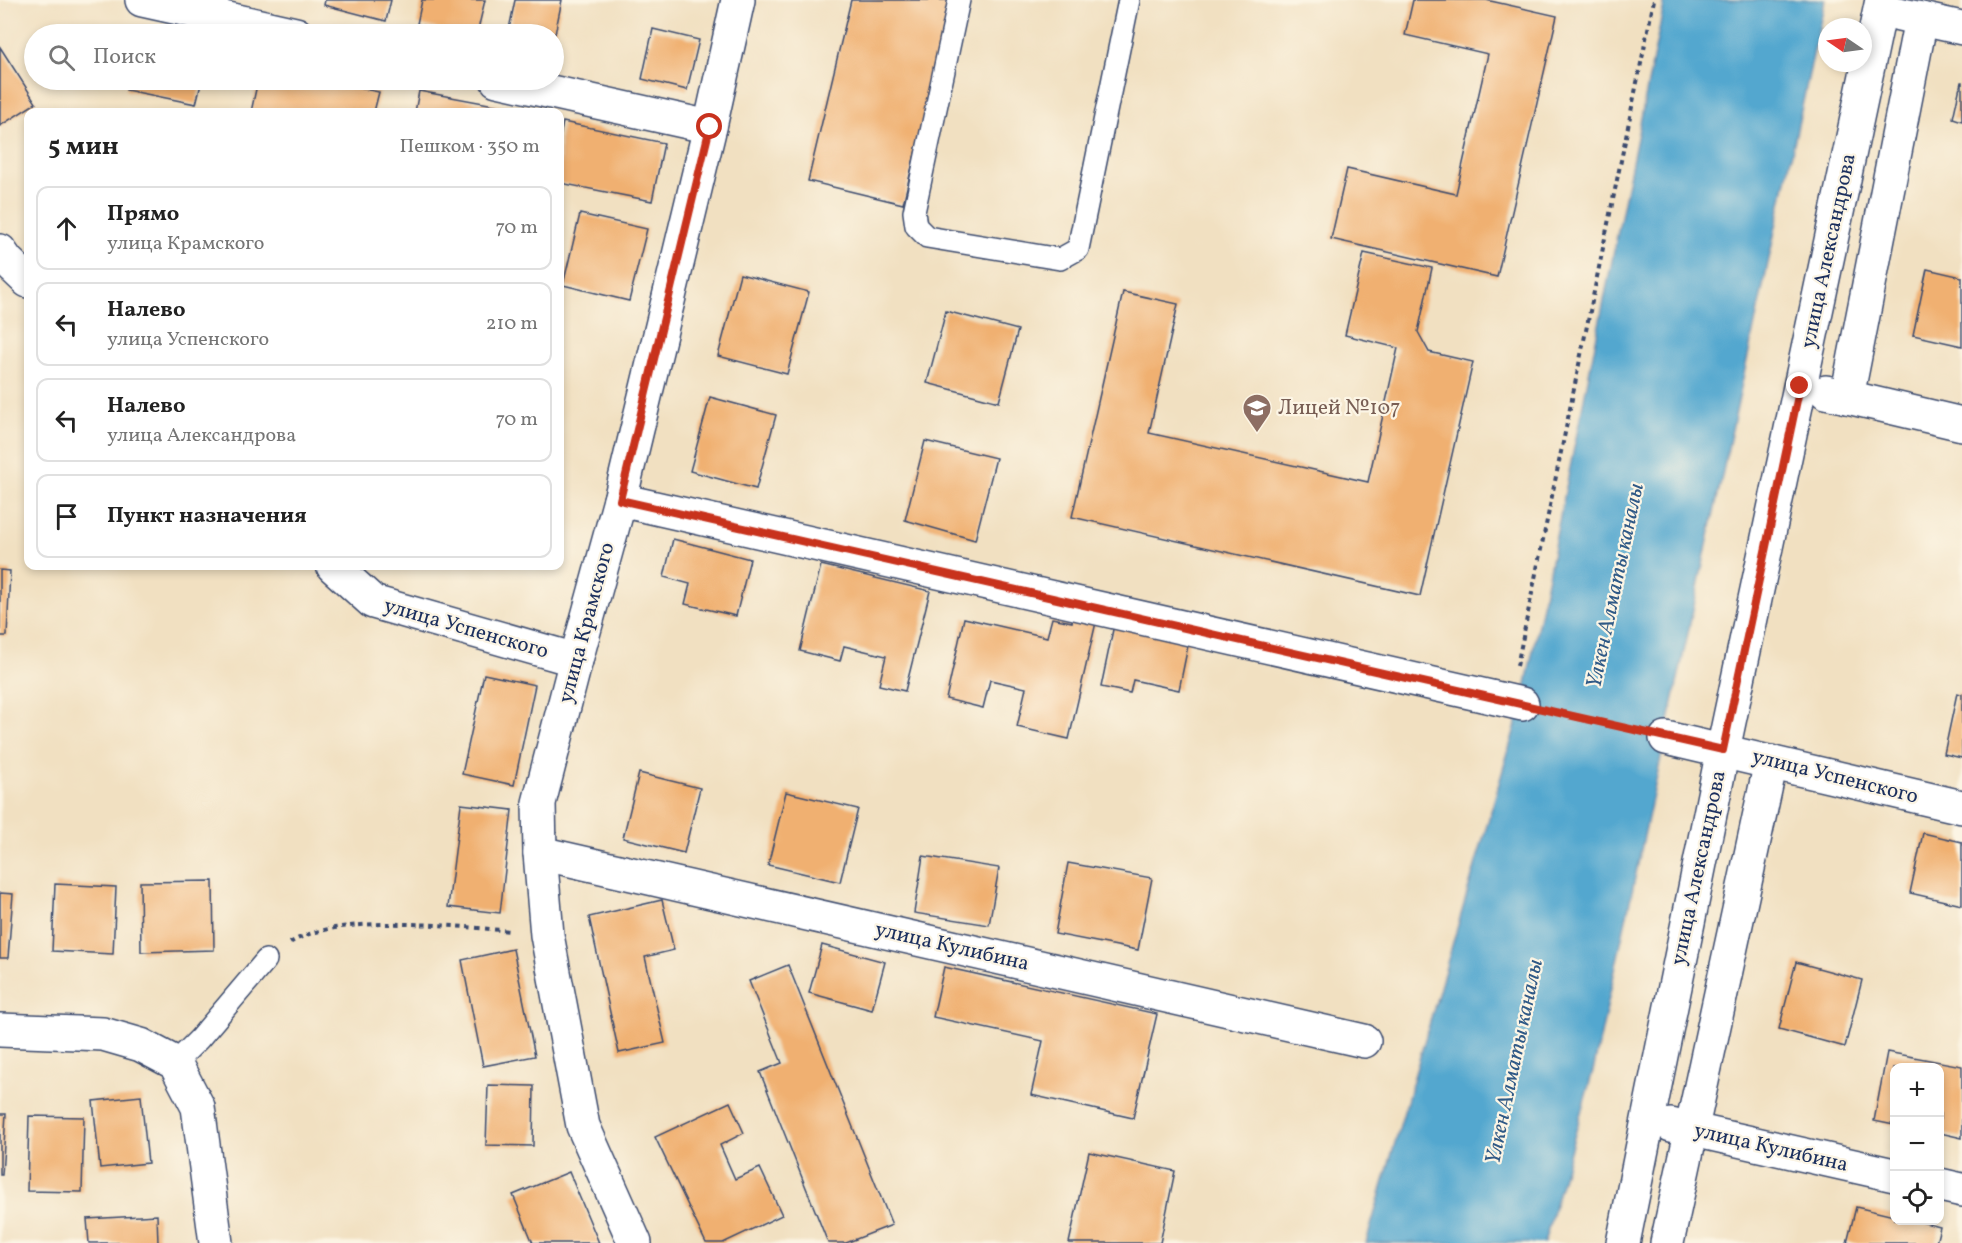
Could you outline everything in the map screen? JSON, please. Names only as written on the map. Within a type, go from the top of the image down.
[{"type":"street","points":[[142,0],[251,24]]},
{"type":"street","name":"улица Крамского","points":[[635,1243],[583,1126],[547,935],[540,853],[539,803],[620,500],[710,127],[738,0]]},
{"type":"street","points":[[1881,5],[1921,19],[1962,28]]},
{"type":"street","name":"улица Александрова","points":[[1623,1243],[1723,750],[1881,5]]},
{"type":"street","points":[[1846,397],[1921,19]]},
{"type":"street","points":[[542,90],[710,127]]},
{"type":"street","points":[[0,251],[24,277]]},
{"type":"street","points":[[1800,386],[1962,424]]},
{"type":"street","points":[[620,500],[1522,704]]},
{"type":"street","name":"улица Успенского","points":[[337,570],[373,602],[576,660]]},
{"type":"street","name":"улица Успенского","points":[[1666,738],[1962,807]]},
{"type":"street","points":[[1667,1243],[1771,762]]},
{"type":"street","name":"улица Кулибина","points":[[540,853],[1364,1041]]},
{"type":"street","points":[[0,1030],[103,1034],[141,1045],[175,1063],[198,1107],[216,1243]]},
{"type":"street","name":"улица Кулибина","points":[[1648,1120],[1890,1174]]},
{"type":"street","points":[[1944,1186],[1962,1190]]},
{"type":"lane","points":[[959,0],[914,212],[916,226],[927,237],[1060,259],[1078,249],[1129,0]]},
{"type":"lane","points":[[175,1063],[199,1039],[266,960]]},
{"type":"path","points":[[1517,666],[1654,0]]},
{"type":"path","points":[[1522,704],[1666,738]]},
{"type":"path","points":[[266,960],[294,940],[328,929],[371,925],[442,924],[547,935]]},
{"type":"water","name":"Үлкен Алматы каналы","points":[[1665,0],[1825,0],[1821,18],[1818,18],[1818,32],[1594,1067],[1544,1243],[1366,1243],[1522,704]]},
{"type":"building","points":[[325,0],[391,0],[386,21],[324,5]]},
{"type":"building","points":[[422,0],[485,0],[479,24],[417,24]]},
{"type":"building","points":[[515,0],[562,0],[557,24],[510,24]]},
{"type":"building","points":[[851,0],[952,0],[903,204],[808,181]]},
{"type":"building","points":[[1413,0],[1486,0],[1557,16],[1497,277],[1331,239],[1347,169],[1456,194],[1488,54],[1405,35]]},
{"type":"building","points":[[653,29],[699,40],[687,90],[642,79]]},
{"type":"building","points":[[0,47],[24,84],[24,90],[28,90],[36,103],[24,108],[24,111],[0,126]]},
{"type":"building","points":[[1962,82],[1962,121],[1953,118]]},
{"type":"building","points":[[126,90],[200,90],[196,104]]},
{"type":"building","points":[[256,90],[369,90],[379,92],[375,108],[252,108]]},
{"type":"building","points":[[419,91],[510,108],[416,108]]},
{"type":"building","points":[[564,122],[664,143],[652,201],[564,184]]},
{"type":"building","points":[[580,214],[647,229],[629,301],[564,285]]},
{"type":"building","points":[[1364,253],[1432,268],[1418,332],[1429,352],[1473,362],[1420,596],[1072,517],[1123,292],[1178,304],[1149,433],[1368,482],[1398,348],[1345,335]]},
{"type":"building","points":[[1927,269],[1962,277],[1962,346],[1913,335]]},
{"type":"building","points":[[740,274],[809,292],[787,374],[718,356]]},
{"type":"building","points":[[946,311],[1018,330],[999,402],[927,383]]},
{"type":"building","points":[[710,397],[776,415],[756,489],[690,471]]},
{"type":"building","points":[[925,441],[996,458],[975,540],[905,520]]},
{"type":"building","points":[[673,539],[750,559],[736,616],[685,604],[690,584],[664,577]]},
{"type":"building","points":[[821,565],[930,591],[905,691],[879,685],[886,656],[844,646],[840,661],[800,651]]},
{"type":"building","points":[[0,570],[10,571],[7,636],[0,636]]},
{"type":"building","points":[[1074,612],[1097,618],[1069,739],[1017,727],[1026,688],[990,680],[983,708],[946,699],[964,618],[1047,637],[1052,618],[1072,622]]},
{"type":"building","points":[[1115,620],[1190,636],[1179,690],[1133,680],[1130,693],[1101,687]]},
{"type":"building","points":[[484,674],[535,685],[514,785],[462,774]]},
{"type":"building","points":[[1957,693],[1962,694],[1962,758],[1944,754]]},
{"type":"building","points":[[639,773],[700,788],[684,853],[623,838]]},
{"type":"building","points":[[786,792],[858,809],[840,882],[768,865]]},
{"type":"building","points":[[461,804],[512,810],[500,913],[448,907]]},
{"type":"building","points":[[1923,833],[1962,842],[1962,905],[1910,893]]},
{"type":"building","points":[[923,856],[999,868],[989,925],[914,913]]},
{"type":"building","points":[[1068,863],[1152,878],[1138,950],[1055,934]]},
{"type":"building","points":[[213,881],[214,950],[141,952],[140,882]]},
{"type":"building","points":[[55,884],[116,887],[113,954],[52,951]]},
{"type":"building","points":[[0,893],[13,894],[8,958],[0,958]]},
{"type":"building","points":[[662,900],[674,950],[645,957],[665,1043],[619,1053],[589,917]]},
{"type":"building","points":[[822,945],[885,962],[872,1010],[809,993]]},
{"type":"building","points":[[513,949],[535,1056],[483,1066],[462,960]]},
{"type":"building","points":[[1796,962],[1862,980],[1845,1047],[1779,1029]]},
{"type":"building","points":[[788,965],[892,1225],[846,1243],[828,1243],[760,1072],[782,1063],[749,981]]},
{"type":"building","points":[[944,967],[1157,1014],[1133,1118],[1031,1095],[1043,1041],[933,1017]]},
{"type":"building","points":[[1887,1052],[1962,1066],[1962,1138],[1944,1134],[1944,1063],[1890,1063],[1890,1124],[1874,1121]]},
{"type":"building","points":[[488,1085],[534,1086],[533,1146],[486,1145]]},
{"type":"building","points":[[141,1096],[148,1163],[100,1168],[93,1101]]},
{"type":"building","points":[[730,1102],[744,1133],[720,1145],[735,1179],[760,1168],[782,1215],[723,1243],[706,1243],[655,1137]]},
{"type":"building","points":[[0,1114],[6,1114],[2,1175],[0,1175]]},
{"type":"building","points":[[29,1116],[84,1117],[82,1192],[27,1191]]},
{"type":"building","points":[[1089,1152],[1175,1171],[1160,1243],[1069,1243]]},
{"type":"building","points":[[569,1172],[599,1243],[533,1243],[513,1195]]},
{"type":"building","points":[[1856,1207],[1890,1215],[1890,1225],[1940,1227],[1936,1243],[1847,1243]]},
{"type":"building","points":[[157,1215],[158,1243],[89,1243],[87,1219]]},
{"type":"place","name":"Лицей №107","points":[[1257,434]]},
{"type":"route","points":[[710,127],[620,500],[1723,750],[1800,386]]}]
